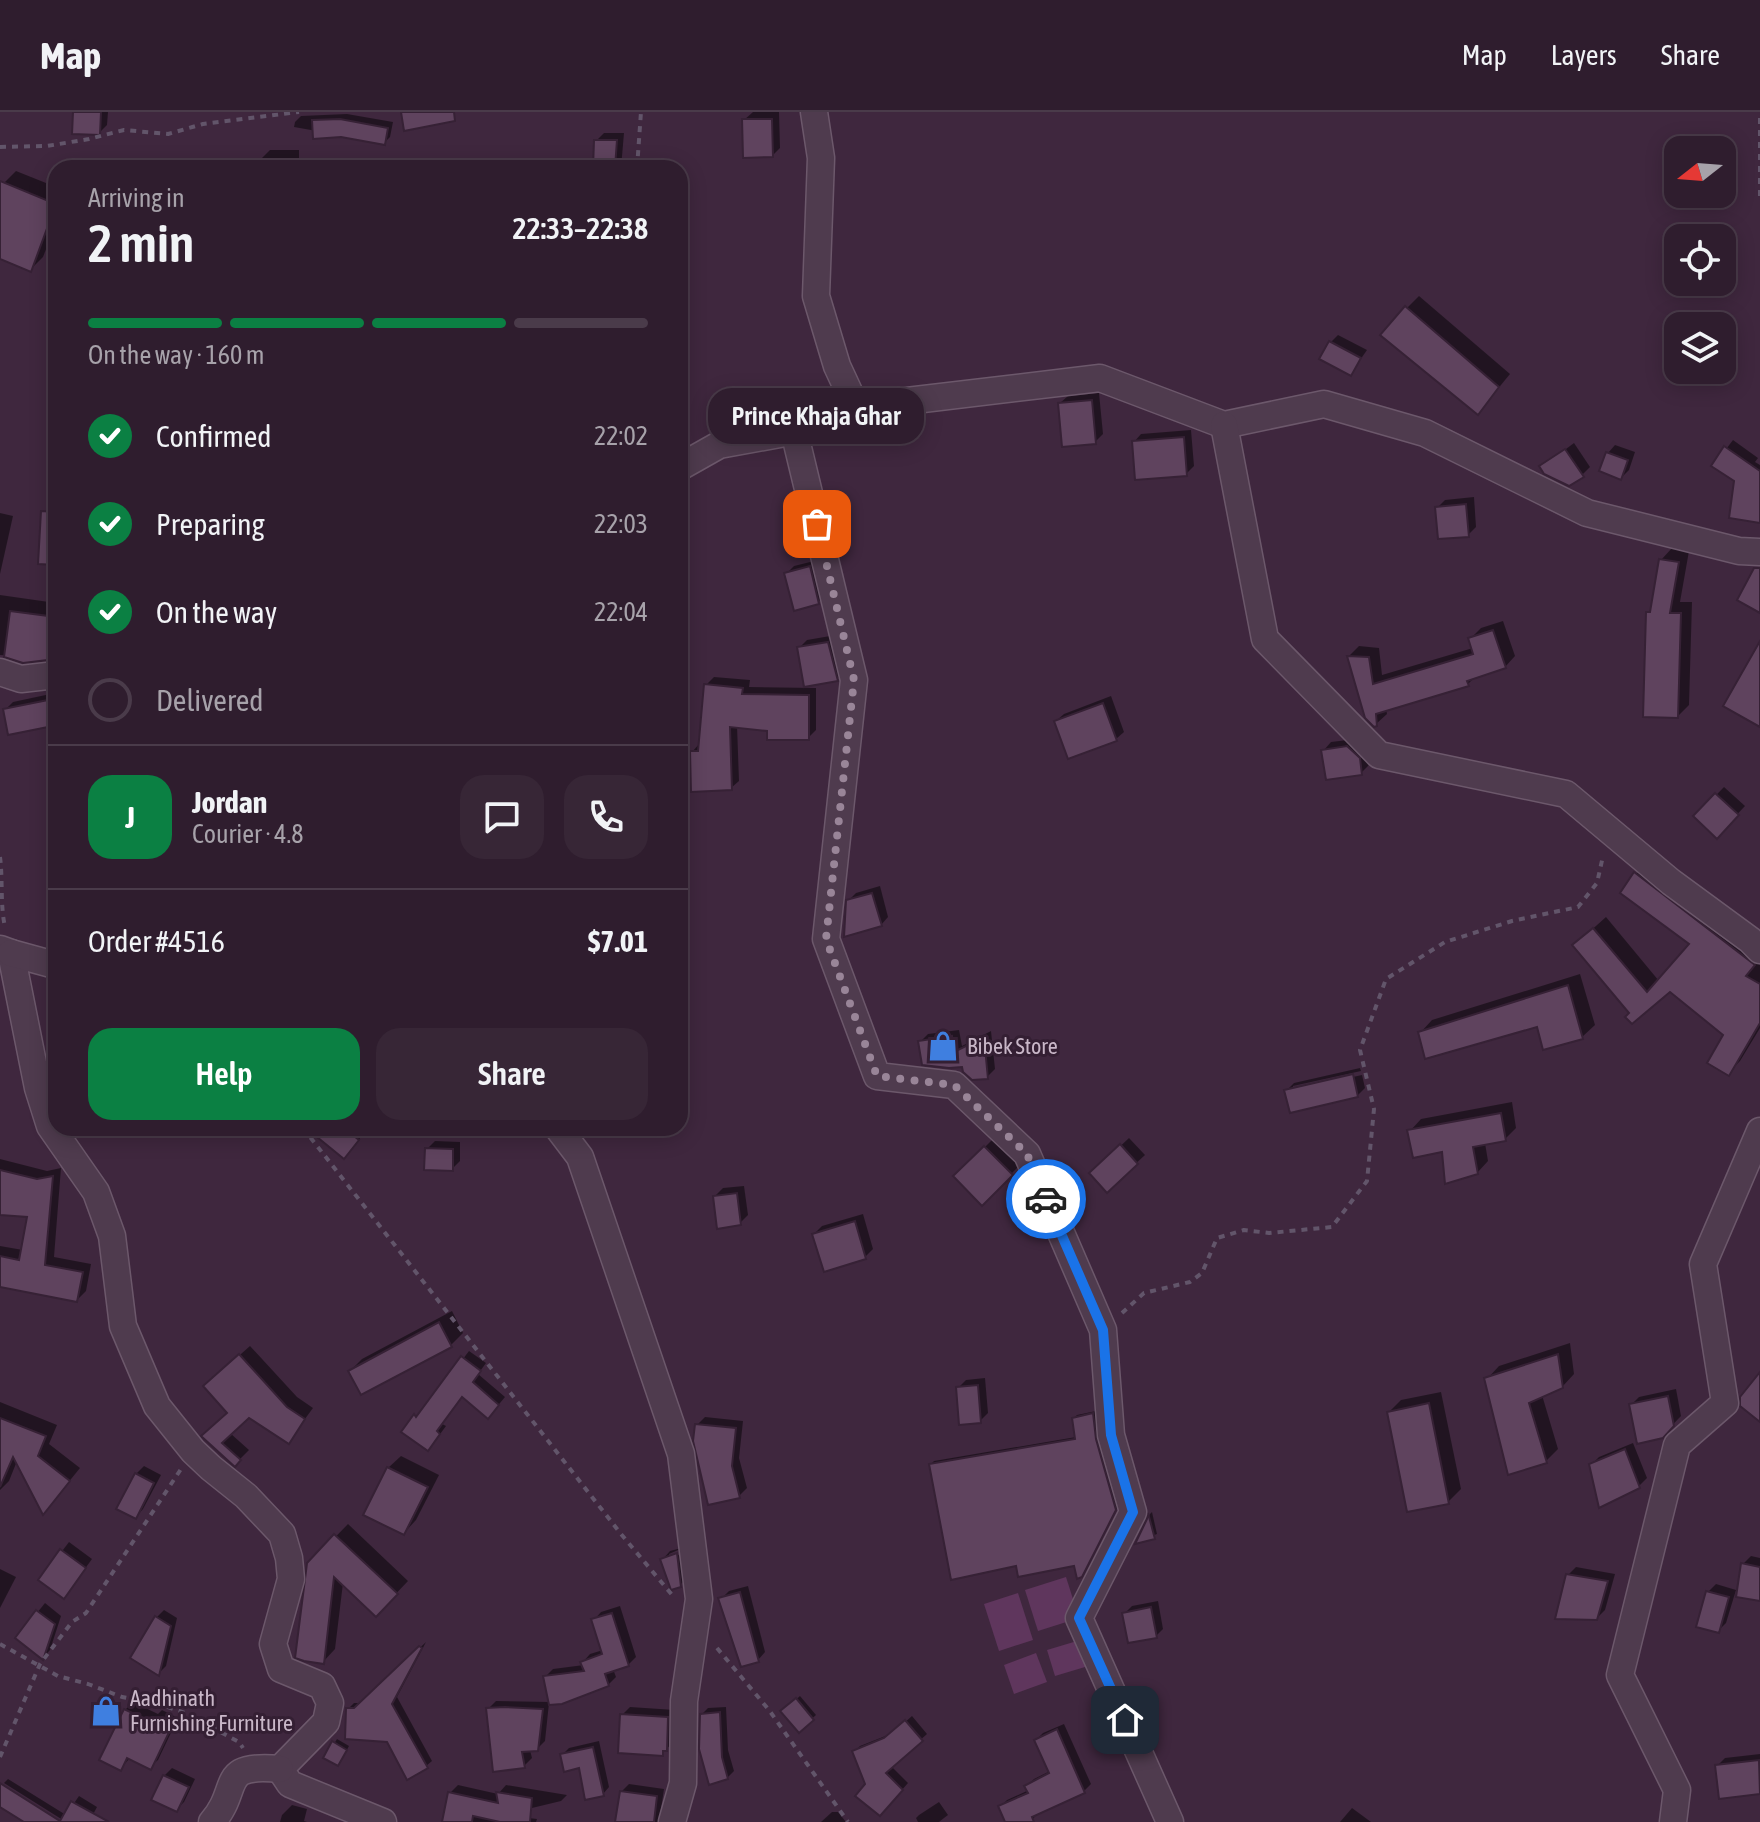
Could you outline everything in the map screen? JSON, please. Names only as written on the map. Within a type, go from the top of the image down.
[{"type":"street","points":[[814,112],[821,158],[816,296],[837,366],[856,407]]},
{"type":"street","points":[[688,462],[719,445],[794,431],[856,407],[1100,378],[1224,425],[1324,404],[1425,433],[1587,513],[1739,551],[1760,552]]},
{"type":"street","points":[[1224,425],[1265,639],[1379,755],[1566,794],[1671,882],[1760,950]]},
{"type":"street","points":[[794,431],[854,680],[826,939],[877,1076],[954,1085],[1027,1154],[1103,1330],[1111,1435],[1133,1512],[1079,1618],[1170,1822]]},
{"type":"street","points":[[0,672],[21,679],[48,676]]},
{"type":"street","points":[[48,963],[6,951],[48,1120]]},
{"type":"street","points":[[1673,1822],[1677,1790],[1620,1675],[1677,1445],[1725,1403],[1703,1264],[1760,1131]]},
{"type":"street","points":[[57,1136],[96,1192],[112,1236],[123,1326],[157,1406],[193,1451],[246,1496],[282,1534],[291,1579],[273,1644],[281,1669],[322,1686],[330,1703],[326,1722],[268,1768],[241,1771],[232,1780],[212,1822]]},
{"type":"street","points":[[564,1136],[580,1157],[681,1454],[699,1599],[684,1701],[683,1783],[672,1822]]},
{"type":"street","points":[[268,1768],[290,1784],[383,1822]]},
{"type":"path","points":[[0,147],[47,146],[124,130],[168,134],[203,124],[299,112]]},
{"type":"path","points":[[638,160],[641,112]]},
{"type":"path","points":[[1760,118],[1760,198]]},
{"type":"path","points":[[1103,1330],[1144,1293],[1190,1282],[1202,1273],[1217,1238],[1244,1230],[1269,1233],[1332,1227],[1367,1181],[1374,1109],[1360,1050],[1386,979],[1445,942],[1512,921],[1578,907],[1597,883],[1609,830]]},
{"type":"path","points":[[0,857],[6,951]]},
{"type":"path","points":[[309,1136],[621,1534],[769,1710],[848,1822]]},
{"type":"path","points":[[0,1757],[40,1664],[72,1622],[86,1613],[193,1451]]},
{"type":"path","points":[[0,1644],[58,1676],[185,1713],[239,1742],[268,1768]]},
{"type":"shaded area","points":[[1066,1577],[1079,1618],[1038,1631],[1025,1590]]},
{"type":"shaded area","points":[[1018,1593],[1033,1640],[999,1651],[984,1604]]},
{"type":"shaded area","points":[[1087,1638],[1095,1664],[1055,1676],[1047,1650]]},
{"type":"shaded area","points":[[1036,1653],[1047,1682],[1014,1694],[1004,1665]]},
{"type":"building","points":[[73,112],[101,112],[100,135],[72,134]]},
{"type":"building","points":[[401,112],[454,112],[455,121],[404,131]]},
{"type":"building","points":[[340,119],[388,128],[385,145],[341,137],[313,139],[312,120]]},
{"type":"building","points":[[742,119],[772,119],[773,157],[743,158]]},
{"type":"building","points":[[594,140],[617,140],[616,160],[593,160]]},
{"type":"building","points":[[0,181],[48,201],[48,226],[31,272],[0,259]]},
{"type":"building","points":[[1405,306],[1499,387],[1478,415],[1380,335]]},
{"type":"building","points":[[1329,341],[1361,358],[1351,376],[1319,359]]},
{"type":"building","points":[[1092,400],[1096,444],[1062,447],[1058,403]]},
{"type":"building","points":[[1184,437],[1187,476],[1135,480],[1132,441]]},
{"type":"building","points":[[1724,446],[1760,471],[1760,523],[1729,518],[1734,481],[1711,466]]},
{"type":"building","points":[[1565,449],[1584,477],[1569,486],[1544,474],[1539,466]]},
{"type":"building","points":[[1606,452],[1628,460],[1621,480],[1599,471]]},
{"type":"building","points":[[1466,504],[1469,537],[1438,539],[1435,507]]},
{"type":"building","points":[[41,511],[48,511],[48,565],[38,564]]},
{"type":"building","points":[[1659,559],[1679,562],[1670,613],[1681,613],[1678,718],[1643,717],[1646,612],[1650,612]]},
{"type":"building","points":[[810,566],[819,604],[794,611],[784,573]]},
{"type":"building","points":[[1754,568],[1760,568],[1760,613],[1737,600]]},
{"type":"building","points":[[10,611],[48,616],[48,660],[23,663],[4,657]]},
{"type":"building","points":[[1493,630],[1506,668],[1467,681],[1469,686],[1376,714],[1377,726],[1374,727],[1365,718],[1347,656],[1369,657],[1373,684],[1473,654],[1468,638]]},
{"type":"building","points":[[1760,641],[1760,727],[1723,706]]},
{"type":"building","points":[[828,642],[838,681],[804,687],[797,647]]},
{"type":"building","points":[[704,684],[743,688],[742,694],[809,695],[809,740],[767,740],[767,731],[730,727],[732,790],[691,792],[690,751],[698,751]]},
{"type":"building","points":[[48,700],[48,727],[8,735],[3,709]]},
{"type":"building","points":[[1103,703],[1117,741],[1068,759],[1054,721]]},
{"type":"building","points":[[1347,746],[1360,758],[1362,775],[1326,780],[1321,750]]},
{"type":"building","points":[[1715,793],[1739,815],[1717,839],[1693,816]]},
{"type":"building","points":[[1634,872],[1755,965],[1746,976],[1760,984],[1760,1023],[1729,1076],[1707,1063],[1723,1035],[1670,992],[1632,1024],[1625,1017],[1629,1013],[1572,945],[1593,928],[1647,992],[1689,944],[1620,893]]},
{"type":"building","points":[[872,893],[882,926],[844,937],[846,900]]},
{"type":"building","points":[[1568,985],[1583,1039],[1543,1050],[1537,1027],[1425,1059],[1418,1032]]},
{"type":"building","points":[[952,1036],[954,1052],[984,1037],[988,1079],[972,1080],[962,1067],[922,1065],[918,1041]]},
{"type":"building","points":[[1353,1074],[1358,1097],[1290,1113],[1284,1090]]},
{"type":"building","points":[[1501,1113],[1506,1141],[1473,1147],[1478,1174],[1445,1184],[1442,1152],[1413,1158],[1407,1130]]},
{"type":"building","points":[[316,1136],[354,1136],[359,1140],[344,1159]]},
{"type":"building","points":[[1120,1144],[1138,1164],[1107,1193],[1089,1173]]},
{"type":"building","points":[[984,1146],[1013,1175],[982,1206],[953,1176]]},
{"type":"building","points":[[425,1148],[453,1149],[453,1171],[424,1170]]},
{"type":"building","points":[[0,1170],[37,1179],[53,1176],[45,1265],[83,1272],[77,1302],[0,1287],[0,1256],[19,1260],[27,1217],[0,1215]]},
{"type":"building","points":[[737,1193],[741,1225],[717,1229],[713,1196]]},
{"type":"building","points":[[855,1221],[866,1259],[824,1272],[812,1234]]},
{"type":"building","points":[[439,1322],[452,1347],[361,1395],[348,1371]]},
{"type":"building","points":[[239,1354],[287,1407],[305,1419],[289,1444],[249,1418],[222,1443],[241,1460],[235,1467],[201,1436],[227,1413],[203,1386]]},
{"type":"building","points":[[1558,1354],[1563,1388],[1529,1403],[1547,1463],[1508,1475],[1484,1378]]},
{"type":"building","points":[[461,1356],[481,1371],[473,1382],[499,1405],[488,1419],[462,1397],[437,1431],[440,1434],[428,1451],[401,1432],[414,1414],[416,1417]]},
{"type":"building","points":[[1760,1372],[1760,1422],[1740,1406],[1740,1397]]},
{"type":"building","points":[[978,1385],[981,1423],[959,1425],[956,1387]]},
{"type":"building","points":[[1668,1396],[1674,1426],[1663,1438],[1637,1444],[1629,1404]]},
{"type":"building","points":[[1429,1403],[1449,1504],[1407,1512],[1387,1412]]},
{"type":"building","points":[[1093,1413],[1096,1439],[1116,1510],[1082,1577],[1077,1579],[1074,1566],[1018,1577],[1016,1566],[951,1580],[929,1464],[1075,1439],[1072,1418]]},
{"type":"building","points":[[0,1418],[46,1436],[38,1456],[70,1481],[43,1515],[13,1457],[0,1487]]},
{"type":"building","points":[[695,1424],[736,1428],[732,1466],[740,1498],[708,1505],[693,1441]]},
{"type":"building","points":[[1625,1449],[1640,1488],[1599,1508],[1589,1464]]},
{"type":"building","points":[[387,1467],[428,1487],[404,1535],[363,1515]]},
{"type":"building","points":[[135,1473],[154,1483],[136,1519],[116,1509]]},
{"type":"building","points":[[1148,1513],[1155,1539],[1135,1544],[1147,1519]]},
{"type":"building","points":[[334,1534],[398,1594],[376,1617],[334,1577],[324,1664],[304,1661],[295,1658],[307,1563]]},
{"type":"building","points":[[60,1549],[86,1568],[64,1599],[38,1580]]},
{"type":"building","points":[[677,1553],[681,1587],[671,1590],[660,1559]]},
{"type":"building","points":[[1741,1563],[1760,1567],[1760,1601],[1736,1597]]},
{"type":"building","points":[[1566,1574],[1608,1581],[1597,1620],[1555,1619]]},
{"type":"building","points":[[1706,1591],[1729,1597],[1719,1633],[1696,1627]]},
{"type":"building","points":[[740,1592],[759,1662],[741,1667],[718,1598]]},
{"type":"building","points":[[1151,1607],[1157,1638],[1128,1643],[1122,1613]]},
{"type":"building","points":[[36,1610],[55,1624],[43,1660],[15,1638]]},
{"type":"building","points":[[612,1613],[629,1666],[605,1674],[609,1686],[562,1704],[549,1705],[543,1676],[584,1671],[580,1662],[602,1654],[591,1619]]},
{"type":"building","points":[[155,1616],[171,1626],[159,1676],[130,1658]]},
{"type":"building","points":[[419,1646],[422,1648],[392,1704],[428,1768],[407,1780],[387,1742],[345,1739],[346,1708],[354,1708]]},
{"type":"building","points":[[796,1698],[814,1720],[799,1733],[780,1711]]},
{"type":"building","points":[[486,1708],[543,1709],[538,1751],[522,1752],[525,1768],[493,1772]]},
{"type":"building","points":[[124,1709],[151,1722],[153,1717],[172,1726],[151,1770],[127,1758],[121,1771],[99,1760]]},
{"type":"building","points":[[720,1712],[722,1757],[728,1779],[709,1785],[699,1749],[700,1714]]},
{"type":"building","points":[[620,1714],[668,1717],[667,1751],[663,1751],[663,1756],[618,1753]]},
{"type":"building","points":[[905,1720],[923,1741],[886,1773],[903,1790],[880,1816],[855,1796],[865,1784],[852,1751],[884,1738]]},
{"type":"building","points":[[1057,1729],[1085,1793],[1032,1817],[1034,1822],[1005,1822],[998,1806],[1028,1793],[1024,1786],[1049,1773],[1034,1740]]},
{"type":"building","points":[[332,1741],[347,1750],[338,1766],[323,1758]]},
{"type":"building","points":[[593,1747],[604,1796],[585,1800],[579,1768],[564,1772],[560,1754]]},
{"type":"building","points":[[1759,1760],[1760,1794],[1719,1799],[1715,1765]]},
{"type":"building","points":[[163,1775],[189,1787],[177,1812],[151,1800]]},
{"type":"building","points":[[0,1783],[60,1821],[71,1801],[109,1822],[24,1822],[0,1807]]},
{"type":"building","points":[[620,1791],[657,1796],[654,1822],[615,1822]]},
{"type":"building","points":[[448,1792],[498,1803],[496,1792],[532,1798],[530,1822],[500,1822],[473,1816],[472,1822],[442,1822]]},
{"type":"way so far","points":[[817,524],[854,680],[826,939],[877,1076],[954,1085],[1027,1154],[1046,1199]]},
{"type":"place","name":"Prince Khaja Ghar","points":[[817,524]]},
{"type":"place","name":"Bibek Store","points":[[943,1046]]},
{"type":"place","name":"Aadhinath Furnishing Furniture","points":[[106,1711]]},
{"type":"route","points":[[1046,1199],[1103,1330],[1111,1435],[1133,1512],[1079,1618],[1125,1720]]}]
